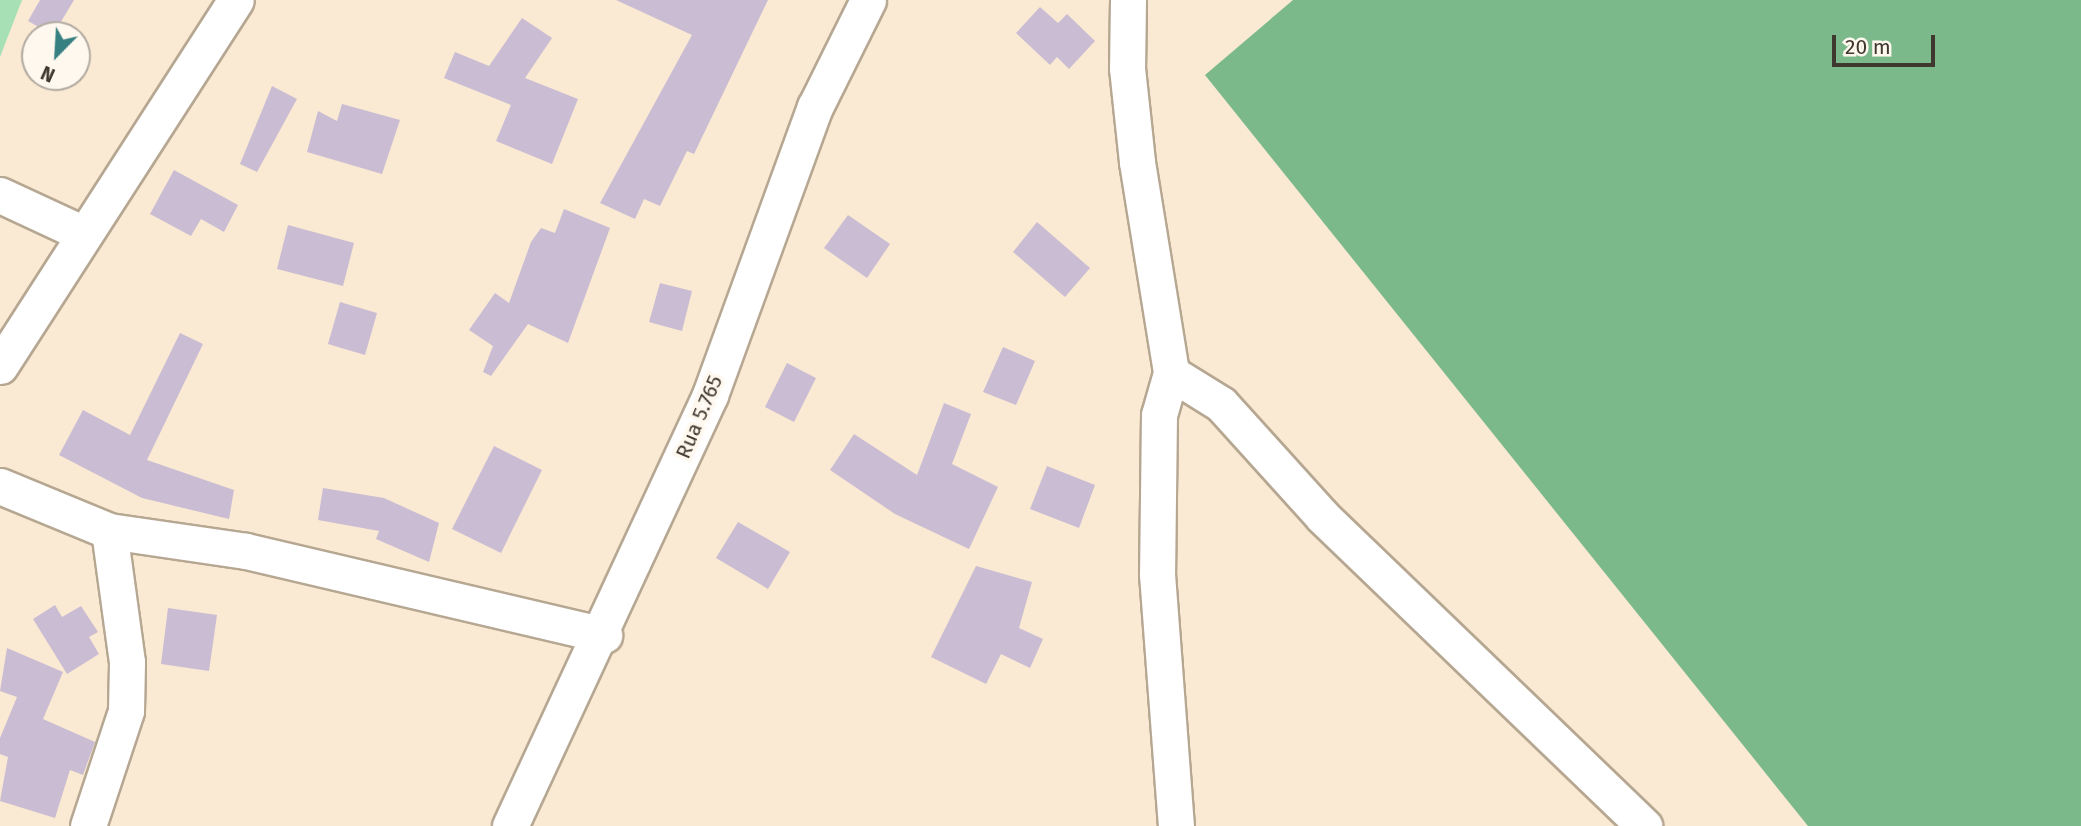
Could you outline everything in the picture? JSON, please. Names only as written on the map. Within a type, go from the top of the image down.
[{"type":"street","points":[[0,366],[236,0]]},
{"type":"street","points":[[1128,0],[1136,148],[1171,373],[1159,415],[1157,573],[1176,826]]},
{"type":"street","name":"Rua 5.765","points":[[510,826],[604,635],[710,395],[816,107],[861,2]]},
{"type":"street","points":[[0,195],[84,234]]},
{"type":"street","points":[[1171,373],[1221,404],[1323,517],[1644,826]]},
{"type":"street","points":[[0,486],[109,531],[246,551],[604,635]]},
{"type":"street","points":[[88,826],[126,711],[127,662],[109,531]]},
{"type":"green space","points":[[0,0],[22,0],[0,57]]},
{"type":"green space","points":[[1293,0],[2081,0],[2081,826],[1808,826],[1205,75]]},
{"type":"building","points":[[40,0],[74,0],[61,21],[28,21]]},
{"type":"building","points":[[616,0],[768,0],[694,154],[687,151],[660,206],[644,199],[635,219],[600,203],[692,35]]},
{"type":"building","points":[[1040,7],[1058,23],[1067,14],[1095,41],[1069,69],[1057,57],[1050,65],[1016,33]]},
{"type":"building","points":[[522,18],[552,38],[525,78],[578,99],[552,164],[496,141],[511,105],[444,78],[455,52],[489,66]]},
{"type":"building","points":[[272,86],[297,99],[257,172],[240,164]]},
{"type":"building","points":[[342,104],[400,120],[382,174],[307,152],[318,111],[337,121]]},
{"type":"building","points":[[174,170],[238,205],[224,232],[201,219],[191,236],[150,214]]},
{"type":"building","points":[[564,209],[610,228],[568,343],[528,324],[491,376],[483,372],[493,346],[469,330],[495,293],[509,303],[531,242],[541,228],[555,233]]},
{"type":"building","points":[[848,215],[890,244],[867,278],[824,248]]},
{"type":"building","points":[[1037,222],[1090,268],[1065,297],[1013,252]]},
{"type":"building","points":[[288,225],[354,243],[343,286],[277,269]]},
{"type":"building","points":[[660,283],[692,291],[682,331],[649,322]]},
{"type":"building","points":[[340,302],[377,313],[365,355],[328,344]]},
{"type":"building","points":[[180,333],[203,344],[147,460],[234,490],[229,519],[142,498],[59,455],[83,410],[130,435]]},
{"type":"building","points":[[1003,347],[1035,361],[1016,405],[983,392]]},
{"type":"building","points":[[787,363],[816,378],[794,422],[765,407]]},
{"type":"building","points":[[944,403],[971,414],[952,464],[998,487],[969,549],[895,514],[830,470],[854,434],[917,475]]},
{"type":"building","points":[[494,446],[542,470],[501,553],[452,529]]},
{"type":"building","points":[[1047,466],[1095,485],[1079,528],[1030,509]]},
{"type":"building","points":[[323,488],[384,498],[439,523],[429,562],[376,539],[379,531],[318,520]]},
{"type":"building","points":[[738,522],[790,552],[768,589],[716,558]]},
{"type":"building","points":[[976,566],[1032,582],[1019,628],[1043,639],[1030,668],[1001,654],[986,684],[931,657]]},
{"type":"building","points":[[55,605],[62,617],[81,606],[98,632],[89,637],[99,654],[67,674],[33,619]]},
{"type":"building","points":[[168,608],[217,615],[209,671],[161,664]]},
{"type":"building","points":[[7,648],[63,672],[43,719],[95,742],[83,775],[70,770],[55,818],[0,801],[8,757],[0,754],[0,738],[17,697],[0,691]]}]
